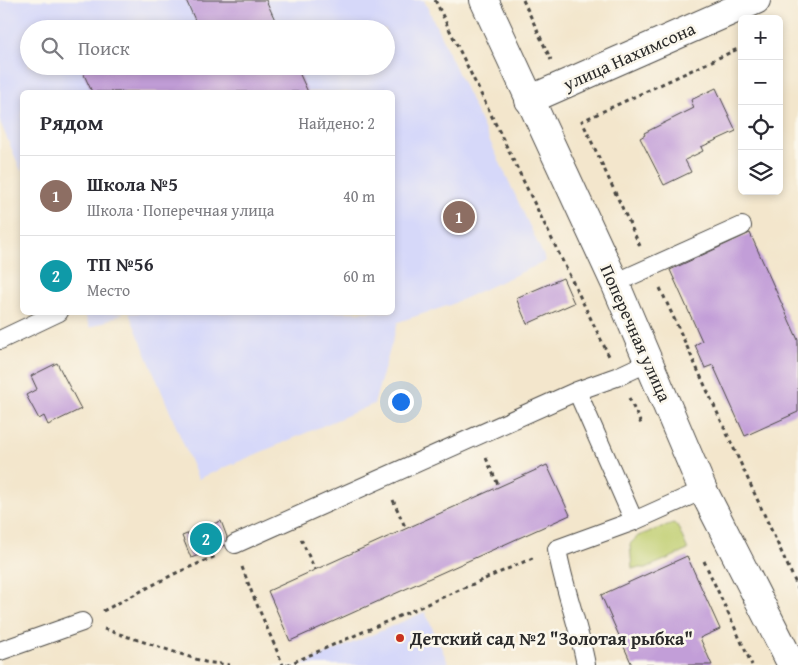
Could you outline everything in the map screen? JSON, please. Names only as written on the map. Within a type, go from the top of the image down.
[{"type":"main road","name":"Поперечная улица","points":[[484,0],[615,283],[703,490],[792,665]]},
{"type":"main road","name":"улица Нахимсона","points":[[529,100],[756,0]]},
{"type":"lane","points":[[615,283],[742,226]]},
{"type":"lane","points":[[0,340],[53,315]]},
{"type":"lane","points":[[235,544],[577,391],[619,376],[649,362]]},
{"type":"lane","points":[[577,391],[634,521]]},
{"type":"lane","points":[[586,665],[581,634],[563,582],[557,549],[634,521],[703,490]]},
{"type":"lane","points":[[0,650],[82,622]]},
{"type":"path","points":[[435,0],[644,430]]},
{"type":"path","points":[[738,48],[582,121],[798,588]]},
{"type":"path","points":[[476,436],[499,487]]},
{"type":"path","points":[[384,478],[406,529]]},
{"type":"path","points":[[291,519],[315,570]]},
{"type":"path","points":[[82,622],[174,574],[225,552],[235,544],[252,593],[285,665],[524,560],[557,549]]},
{"type":"path","points":[[701,553],[752,665]]},
{"type":"path","points":[[82,622],[205,662],[230,665]]},
{"type":"shaded area","points":[[0,0],[424,0],[546,261],[450,305],[398,322],[374,404],[198,479],[130,315],[395,315],[395,90],[20,90],[20,168],[0,122]]},
{"type":"shaded area","points":[[85,315],[119,315],[90,328]]},
{"type":"shaded area","name":"Детский сад №2 \"Золотая рыбка\"","points":[[425,612],[449,665],[301,665]]},
{"type":"green space","points":[[673,523],[677,525],[688,550],[646,568],[632,568],[630,544],[638,536]]},
{"type":"building","points":[[186,0],[266,0],[275,20],[195,20]]},
{"type":"building","points":[[84,75],[300,75],[307,90],[91,90]]},
{"type":"building","points":[[716,88],[736,131],[701,147],[703,151],[685,160],[691,172],[664,185],[640,138],[645,135],[644,133],[694,108],[691,100]]},
{"type":"building","points":[[750,233],[798,340],[798,412],[745,436],[713,365],[705,368],[695,345],[702,341],[670,270]]},
{"type":"building","points":[[563,278],[574,303],[527,324],[516,298]]},
{"type":"building","points":[[57,363],[81,409],[48,425],[44,416],[39,419],[26,395],[37,389],[31,376]]},
{"type":"building","points":[[547,465],[570,515],[290,641],[268,591]]},
{"type":"building","points":[[221,521],[227,537],[225,545],[191,558],[182,536]]},
{"type":"building","points":[[687,556],[720,629],[700,638],[712,665],[632,665],[601,595]]},
{"type":"place","name":"Школа №5","points":[[459,217]]},
{"type":"place","name":"ТП №56","points":[[206,539]]},
{"type":"place","name":"Детский сад №2 \"Золотая рыбка\"","points":[[400,638]]}]
